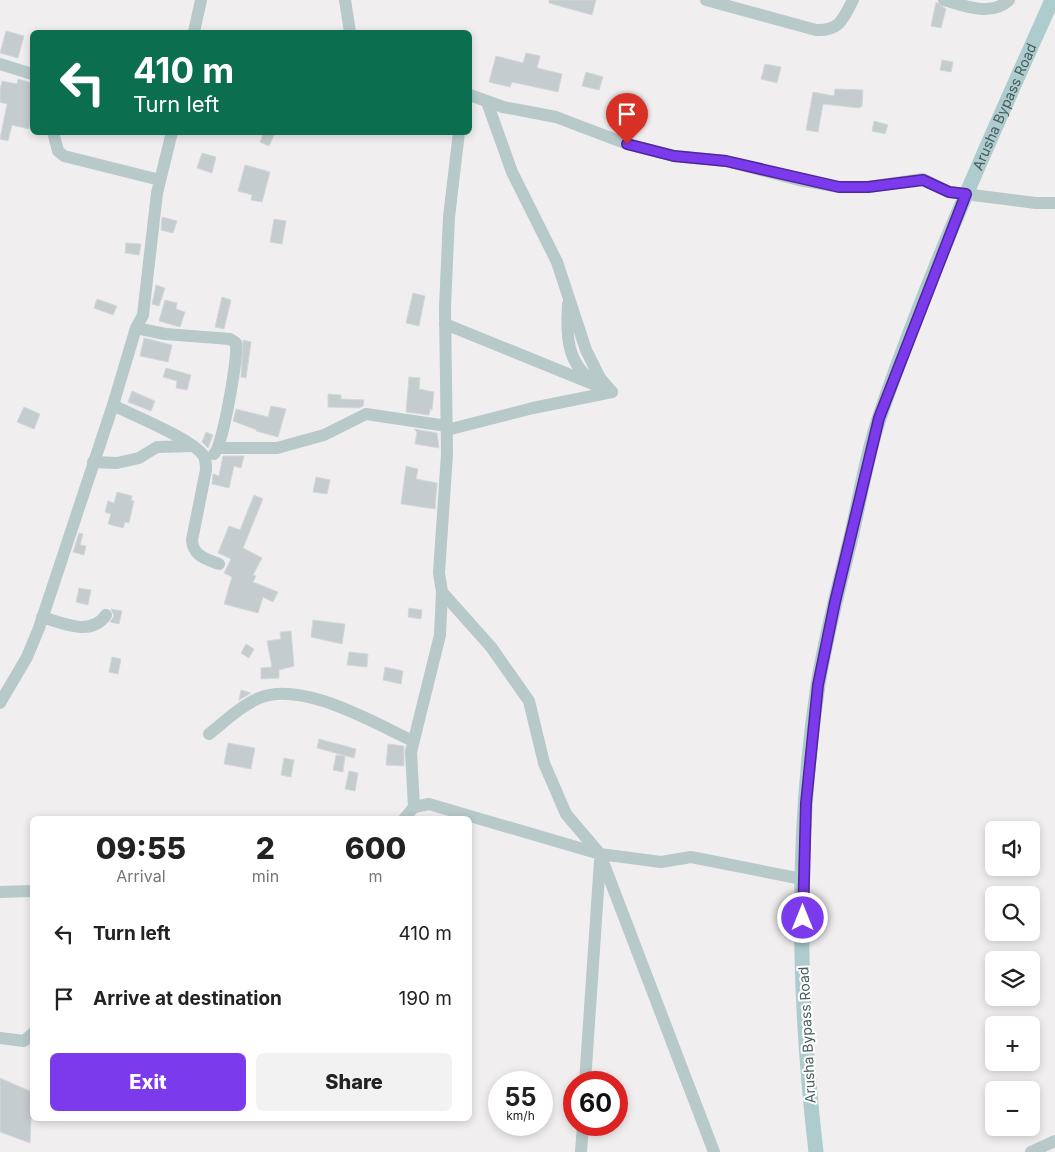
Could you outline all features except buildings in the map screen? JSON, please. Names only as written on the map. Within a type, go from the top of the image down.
[{"type":"main road","name":"Arusha Bypass Road","points":[[816,1152],[809,1081],[803,956],[802,880],[804,822],[818,685],[879,418],[966,194],[1052,0]]},
{"type":"street","points":[[194,30],[201,0]]},
{"type":"street","points":[[345,0],[350,30]]},
{"type":"street","points":[[706,0],[816,30],[827,30],[833,29],[840,22],[853,0]]},
{"type":"street","points":[[944,0],[982,9],[995,9],[1003,6],[1009,0]]},
{"type":"street","points":[[0,64],[30,73]]},
{"type":"street","points":[[472,96],[487,102],[556,117],[627,144],[674,156],[726,161],[839,187],[868,187],[923,180],[949,192],[1036,203],[1055,203]]},
{"type":"street","points":[[487,102],[512,172],[557,262],[586,350],[600,378],[612,392]]},
{"type":"street","points":[[54,135],[58,151],[64,156],[160,180]]},
{"type":"street","points":[[0,703],[31,648],[113,405],[136,328],[143,316],[160,180],[171,135]]},
{"type":"street","points":[[414,807],[411,767],[413,741],[437,651],[442,592],[439,573],[444,517],[447,428],[445,324],[449,217],[459,135]]},
{"type":"street","points":[[445,324],[612,392]]},
{"type":"street","points":[[136,328],[165,334],[230,339],[236,342],[219,448],[206,460],[192,547],[202,558],[219,564]]},
{"type":"street","points":[[219,448],[277,448],[324,435],[366,414],[447,428],[612,392]]},
{"type":"street","points":[[113,405],[193,446],[206,460]]},
{"type":"street","points":[[93,462],[117,463],[139,458],[157,447],[193,446]]},
{"type":"street","points":[[442,592],[490,646],[529,701],[544,764],[566,814],[600,854],[714,1152]]},
{"type":"street","points":[[42,617],[85,628],[95,626],[106,615]]},
{"type":"street","points":[[209,734],[244,707],[260,698],[286,694],[319,700],[413,741]]},
{"type":"street","points":[[406,816],[414,807],[429,804],[470,816]]},
{"type":"street","points":[[472,817],[600,854],[661,862],[691,857],[802,880]]},
{"type":"street","points":[[586,1071],[600,854]]},
{"type":"street","points":[[0,892],[30,891]]},
{"type":"street","points":[[0,1038],[24,1041],[30,1036]]},
{"type":"street","points":[[582,1152],[583,1136]]},
{"type":"street","points":[[1030,1152],[1055,1142]]},
{"type":"route","points":[[627,144],[674,156],[726,161],[799,180],[839,187],[868,187],[923,180],[949,192],[966,194],[879,418],[835,602],[818,685],[804,822],[803,918]]}]
